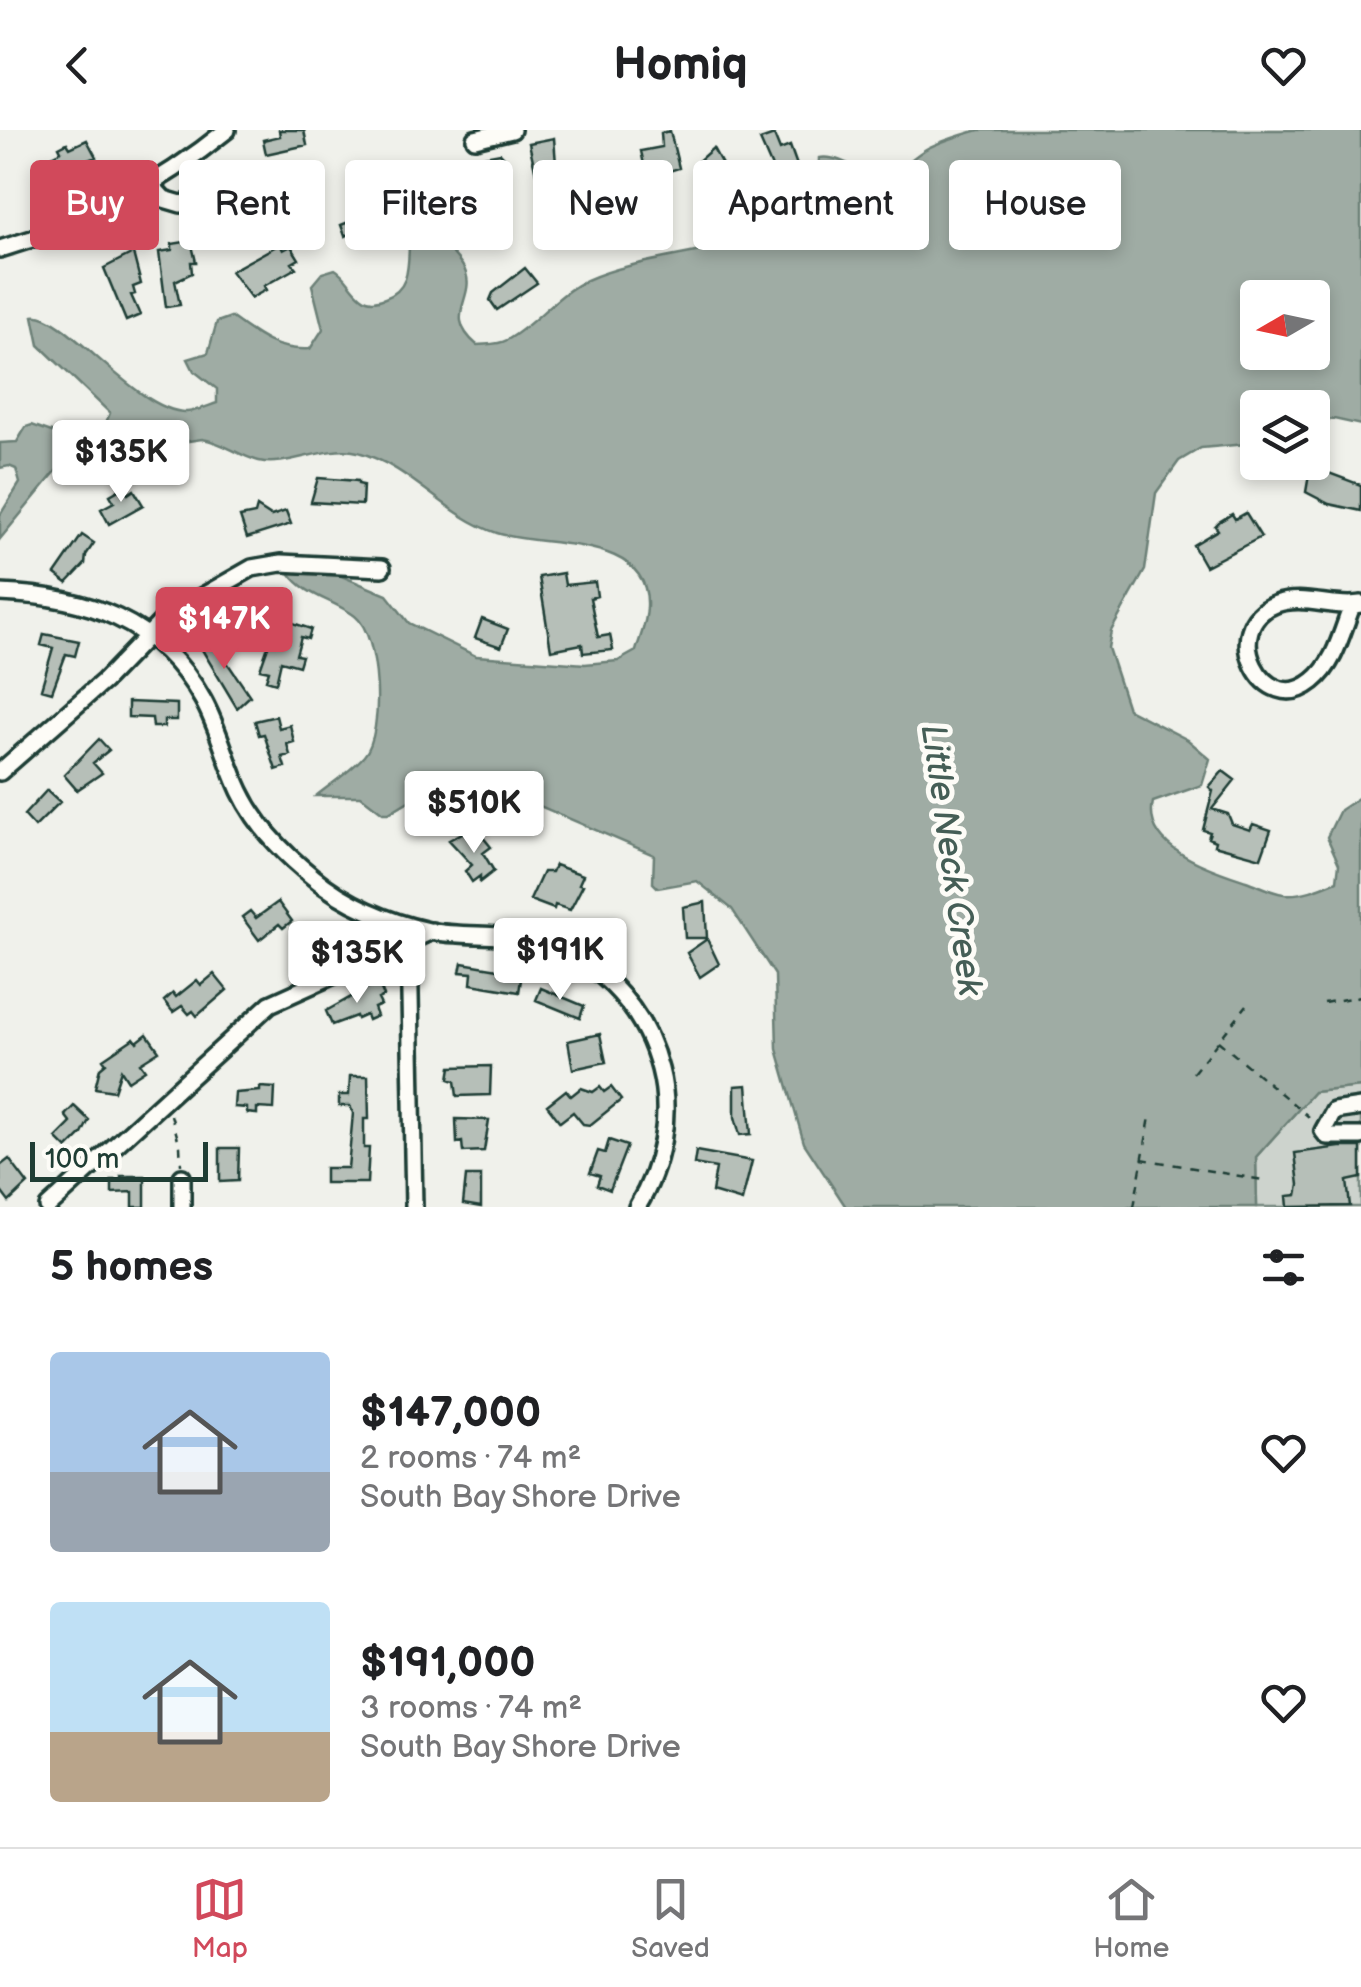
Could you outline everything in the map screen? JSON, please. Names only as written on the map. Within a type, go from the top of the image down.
[{"type":"street","points":[[159,181],[227,130]]},
{"type":"street","points":[[474,139],[512,130]]},
{"type":"street","points":[[0,249],[30,239]]},
{"type":"street","points":[[0,772],[104,681],[146,634],[188,603],[266,564],[382,568]]},
{"type":"street","points":[[0,594],[39,594],[83,603],[146,634],[165,650],[203,699],[244,798],[285,852],[314,878],[357,904],[405,925],[432,932],[512,937],[549,945],[585,963],[635,1010],[656,1054],[665,1096],[655,1170],[637,1207]]},
{"type":"street","points":[[1302,600],[1356,605],[1328,662],[1312,682],[1284,690],[1268,685],[1258,676],[1247,648],[1251,626],[1263,611],[1282,602],[1302,600]]},
{"type":"street","points":[[48,1207],[270,1004],[432,932]]},
{"type":"street","points":[[409,942],[414,1207]]},
{"type":"street","points":[[1361,1107],[1334,1111],[1323,1131],[1327,1136],[1361,1136]]},
{"type":"street","points":[[182,1177],[182,1207]]},
{"type":"path","points":[[1324,1003],[1361,996]]},
{"type":"path","points":[[1192,1073],[1247,1005]]},
{"type":"path","points":[[1218,1041],[1309,1116]]},
{"type":"path","points":[[161,1103],[176,1124],[182,1177]]},
{"type":"path","points":[[1134,1207],[1150,1117]]},
{"type":"path","points":[[1142,1159],[1263,1180]]},
{"type":"shaded area","points":[[1361,1087],[1361,1207],[1257,1207],[1256,1157],[1314,1092]]},
{"type":"water","name":"Little Neck Creek","points":[[979,130],[1361,130],[1361,425],[1330,420],[1330,390],[1240,390],[1240,445],[1201,448],[1179,461],[1156,493],[1145,570],[1111,631],[1108,648],[1128,709],[1188,740],[1210,759],[1202,785],[1153,802],[1152,818],[1158,833],[1183,855],[1279,893],[1318,889],[1337,881],[1339,864],[1327,837],[1340,810],[1361,796],[1361,1087],[1314,1092],[1256,1157],[1257,1207],[846,1207],[804,1143],[777,1049],[775,975],[732,909],[697,881],[658,888],[653,883],[654,855],[493,786],[463,783],[438,788],[389,813],[383,813],[361,796],[316,796],[359,762],[371,744],[377,684],[363,627],[355,616],[296,581],[290,574],[296,567],[320,567],[387,595],[409,623],[476,656],[585,664],[618,661],[636,651],[645,624],[643,583],[631,566],[613,555],[497,533],[461,515],[395,469],[358,452],[333,451],[270,462],[251,459],[202,439],[66,459],[0,539],[0,515],[20,483],[16,469],[0,468],[0,443],[17,442],[26,427],[32,425],[57,434],[105,425],[110,413],[39,345],[33,316],[46,318],[63,329],[146,397],[187,412],[217,403],[217,389],[194,371],[188,359],[208,353],[217,322],[231,317],[277,345],[310,349],[323,329],[312,285],[322,273],[335,269],[358,294],[367,300],[379,300],[402,285],[409,250],[449,250],[462,265],[467,286],[461,323],[477,345],[504,342],[587,280],[645,262],[708,250],[929,250],[929,160],[910,160],[952,138]]},
{"type":"building","points":[[279,130],[304,130],[307,145],[266,154],[263,140],[280,136]]},
{"type":"building","points":[[670,131],[679,168],[673,170],[673,160],[643,160],[641,151],[662,147],[661,133]]},
{"type":"building","points":[[774,135],[780,150],[790,146],[795,160],[769,160],[760,140]]},
{"type":"building","points":[[554,138],[556,160],[533,161],[529,143]]},
{"type":"building","points":[[87,140],[96,157],[43,160],[61,151],[59,147],[67,143],[70,148]]},
{"type":"building","points":[[713,148],[720,160],[699,160]]},
{"type":"building","points":[[500,153],[505,160],[479,160]]},
{"type":"building","points":[[179,243],[179,250],[193,250],[196,262],[191,262],[192,273],[175,281],[180,305],[166,307],[159,252],[172,250],[172,244]]},
{"type":"building","points":[[269,250],[293,250],[299,259],[292,263],[296,268],[251,298],[231,271]]},
{"type":"building","points":[[133,253],[141,284],[133,287],[135,294],[131,295],[140,315],[126,321],[104,268]]},
{"type":"building","points":[[525,268],[537,283],[497,310],[490,300],[493,293]]},
{"type":"building","points":[[1330,473],[1361,485],[1361,511],[1329,504],[1306,492],[1308,480],[1330,480]]},
{"type":"building","points":[[318,478],[358,481],[363,485],[362,505],[311,502]]},
{"type":"building","points":[[124,487],[128,494],[134,490],[143,505],[109,524],[101,509],[114,502],[110,495]]},
{"type":"building","points":[[257,507],[271,516],[286,511],[291,524],[247,538],[240,517],[255,514]]},
{"type":"building","points":[[1246,513],[1261,537],[1205,566],[1193,545],[1218,530],[1215,526],[1232,514],[1235,519]]},
{"type":"building","points":[[82,535],[94,543],[85,564],[67,583],[55,574]]},
{"type":"building","points":[[563,573],[565,585],[595,582],[597,596],[590,598],[598,637],[610,635],[613,650],[583,653],[582,644],[551,650],[539,577]]},
{"type":"building","points":[[278,618],[311,629],[308,639],[301,637],[296,655],[302,656],[299,666],[281,661],[276,683],[266,680],[269,671],[260,669]]},
{"type":"building","points":[[482,619],[508,629],[501,647],[475,638]]},
{"type":"building","points":[[44,634],[79,641],[75,656],[66,654],[52,692],[41,689],[53,648],[41,645]]},
{"type":"building","points":[[209,636],[250,696],[237,708],[198,643]]},
{"type":"building","points":[[128,702],[177,704],[177,720],[164,720],[164,727],[153,727],[152,718],[128,717]]},
{"type":"building","points":[[276,716],[279,728],[290,725],[294,742],[287,744],[290,755],[282,757],[285,767],[276,770],[264,734],[259,735],[255,721]]},
{"type":"building","points":[[99,739],[109,750],[93,763],[102,773],[77,790],[64,775]]},
{"type":"building","points":[[1223,771],[1235,780],[1212,809],[1228,814],[1232,824],[1250,830],[1253,824],[1271,830],[1261,858],[1214,845],[1215,841],[1208,838],[1210,832],[1203,830],[1213,791],[1209,787]]},
{"type":"building","points":[[47,790],[60,802],[35,827],[24,815]]},
{"type":"building","points":[[464,832],[473,843],[482,836],[491,847],[483,853],[494,871],[480,882],[480,876],[472,882],[465,871],[472,865],[449,840]]},
{"type":"building","points":[[555,865],[583,875],[579,884],[583,885],[570,910],[530,900],[543,872],[552,872]]},
{"type":"building","points":[[278,902],[292,921],[283,928],[279,924],[259,940],[242,917],[250,911],[256,918]]},
{"type":"building","points":[[705,902],[707,938],[685,938],[683,907]]},
{"type":"building","points":[[707,939],[719,964],[700,977],[687,953]]},
{"type":"building","points":[[462,963],[522,973],[519,992],[471,984],[472,973],[460,972]]},
{"type":"building","points":[[214,974],[227,990],[197,1016],[182,1006],[173,1012],[164,1001],[173,993],[176,997],[197,980],[201,985]]},
{"type":"building","points":[[378,982],[384,996],[378,999],[381,1005],[374,1008],[377,1016],[368,1020],[366,1015],[357,1019],[356,1016],[332,1025],[326,1011]]},
{"type":"building","points":[[541,988],[584,1006],[580,1018],[536,1000]]},
{"type":"building","points":[[147,1034],[159,1051],[140,1063],[145,1070],[128,1081],[121,1070],[114,1091],[95,1088],[100,1068],[106,1063],[103,1059]]},
{"type":"building","points":[[600,1034],[606,1062],[573,1069],[568,1041]]},
{"type":"building","points":[[491,1066],[490,1095],[457,1096],[455,1081],[449,1079],[451,1067]]},
{"type":"building","points":[[350,1076],[368,1076],[369,1119],[364,1119],[364,1148],[369,1148],[367,1183],[325,1183],[325,1168],[348,1168],[353,1113],[350,1106],[339,1106],[339,1095],[349,1095]]},
{"type":"building","points":[[747,1085],[751,1134],[740,1135],[735,1117],[735,1086]]},
{"type":"building","points":[[260,1087],[275,1088],[274,1109],[257,1108],[257,1114],[234,1107],[235,1093],[260,1091]]},
{"type":"building","points":[[600,1087],[604,1092],[611,1087],[621,1100],[590,1125],[583,1124],[573,1112],[560,1122],[547,1105],[566,1090],[571,1096],[581,1088],[593,1092]]},
{"type":"building","points":[[74,1106],[89,1120],[67,1149],[56,1138],[71,1123],[65,1115]]},
{"type":"building","points":[[456,1119],[489,1120],[484,1151],[463,1152],[462,1142],[457,1143]]},
{"type":"building","points":[[609,1140],[627,1146],[610,1190],[597,1185],[600,1176],[590,1173],[598,1151],[605,1153]]},
{"type":"building","points":[[1361,1147],[1361,1178],[1347,1181],[1350,1206],[1288,1207],[1287,1196],[1297,1195],[1299,1185],[1295,1153]]},
{"type":"building","points":[[220,1148],[239,1148],[238,1181],[220,1182]]},
{"type":"building","points":[[696,1151],[752,1161],[742,1201],[712,1192],[716,1168],[694,1164]]},
{"type":"building","points":[[9,1159],[28,1184],[9,1202],[0,1190],[0,1166]]},
{"type":"building","points":[[121,1176],[145,1176],[145,1207],[133,1207],[133,1192],[112,1193],[112,1180],[121,1180]]},
{"type":"building","points":[[466,1176],[481,1176],[481,1207],[463,1204]]}]
